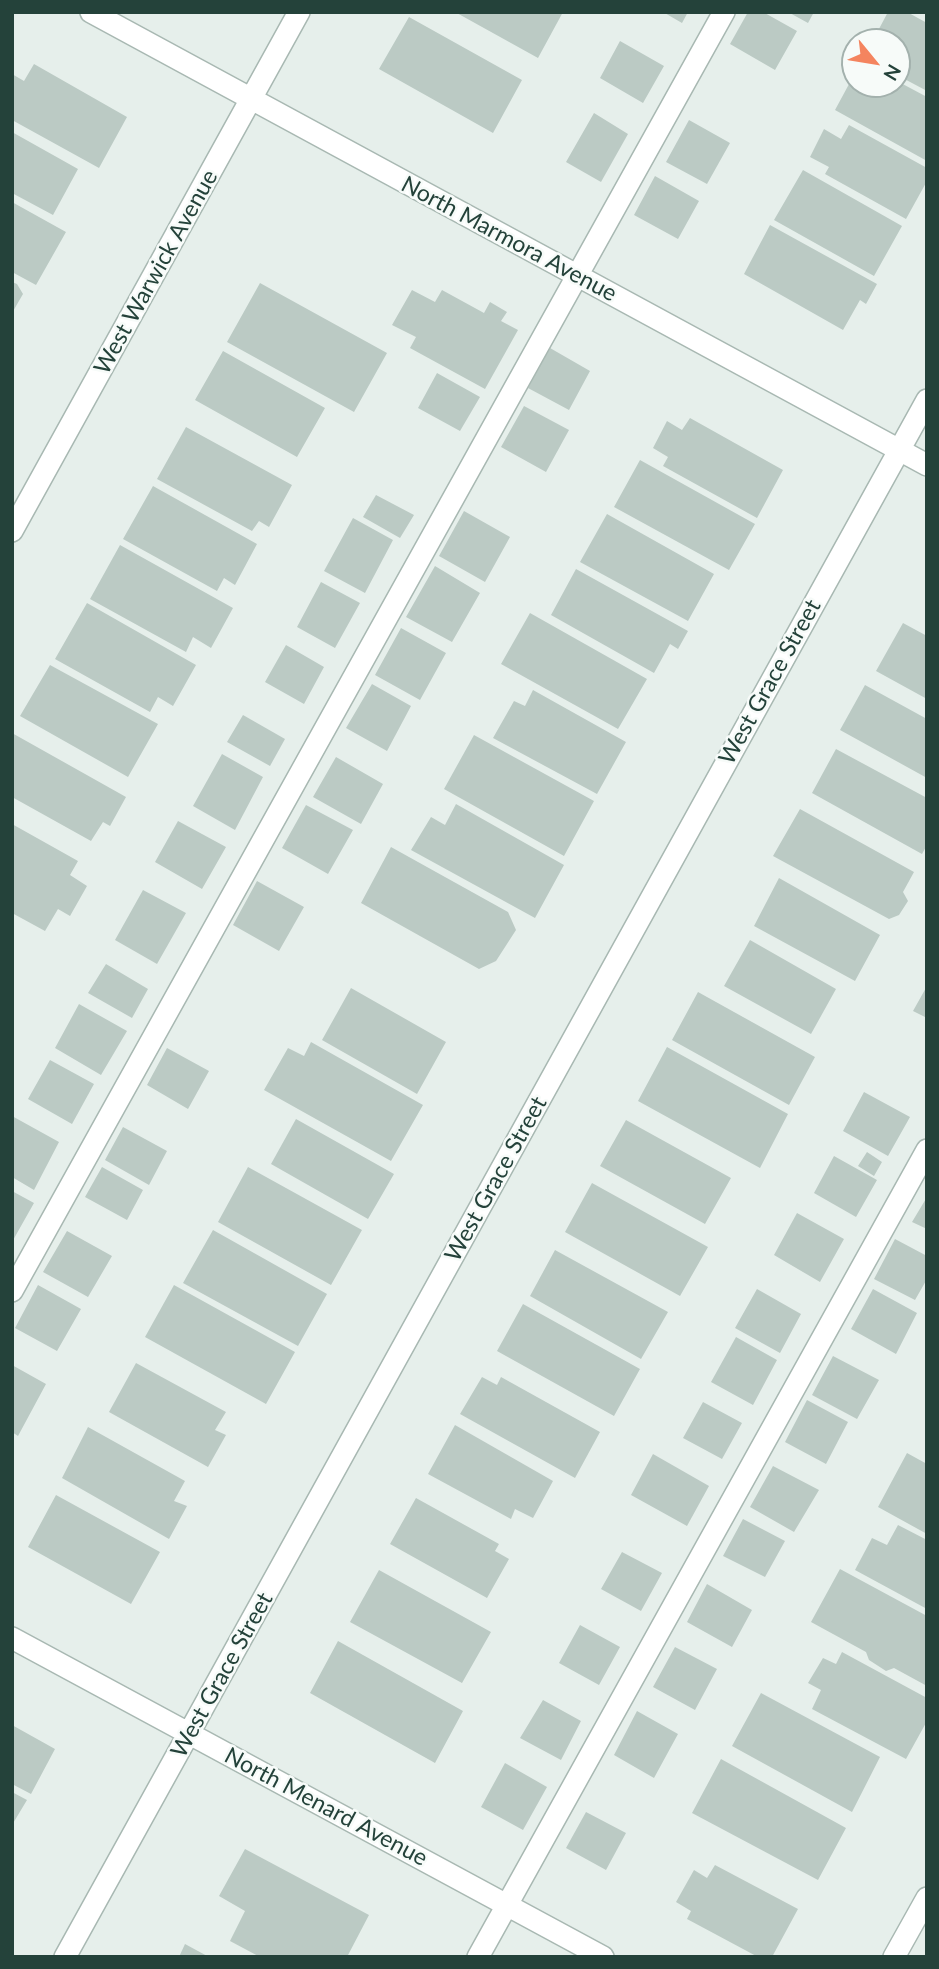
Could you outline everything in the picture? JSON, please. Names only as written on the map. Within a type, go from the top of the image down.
[{"type":"street","name":"North Marmora Avenue","points":[[91,12],[927,465]]},
{"type":"street","name":"West Warwick Avenue","points":[[12,531],[299,12]]},
{"type":"street","points":[[12,1291],[724,12]]},
{"type":"street","name":"West Grace Street","points":[[65,1957],[927,400]]},
{"type":"street","points":[[478,1957],[927,1150]]},
{"type":"street","name":"North Menard Avenue","points":[[12,1638],[603,1957]]},
{"type":"street","points":[[894,1957],[927,1898]]},
{"type":"building","points":[[455,12],[563,12],[538,58]]},
{"type":"building","points":[[663,12],[688,12],[682,23]]},
{"type":"building","points":[[748,12],[763,12],[797,31],[775,70],[730,44]]},
{"type":"building","points":[[788,12],[814,12],[808,23]]},
{"type":"building","points":[[888,12],[907,12],[927,23],[927,91],[911,82],[911,28],[879,28]]},
{"type":"building","points":[[409,17],[522,80],[493,133],[379,69]]},
{"type":"building","points":[[620,41],[664,66],[643,103],[600,78]]},
{"type":"building","points":[[34,64],[127,117],[99,168],[12,120],[12,74],[24,81]]},
{"type":"building","points":[[911,88],[927,97],[927,161],[835,110],[841,98],[911,98]]},
{"type":"building","points":[[594,113],[628,134],[601,182],[566,162]]},
{"type":"building","points":[[689,120],[730,143],[707,184],[666,162]]},
{"type":"building","points":[[849,125],[927,168],[927,181],[906,219],[825,174],[829,167],[810,157],[824,129],[841,139]]},
{"type":"building","points":[[12,132],[78,169],[53,215],[12,193]]},
{"type":"building","points":[[803,170],[902,226],[874,276],[774,220]]},
{"type":"building","points":[[655,176],[699,201],[678,239],[634,215]]},
{"type":"building","points":[[12,202],[66,232],[36,285],[12,272]]},
{"type":"building","points":[[770,225],[877,284],[866,304],[860,300],[843,330],[744,274]]},
{"type":"building","points":[[12,282],[17,284],[23,294],[12,313]]},
{"type":"building","points":[[260,283],[387,353],[354,412],[227,342]]},
{"type":"building","points":[[412,290],[435,302],[442,290],[484,313],[490,302],[507,312],[501,321],[518,330],[485,389],[410,348],[416,337],[392,325]]},
{"type":"building","points":[[550,348],[590,371],[569,410],[528,388]]},
{"type":"building","points":[[223,351],[325,408],[297,457],[195,400]]},
{"type":"building","points":[[437,373],[480,397],[460,431],[418,408]]},
{"type":"building","points":[[524,406],[569,430],[546,472],[501,447]]},
{"type":"building","points":[[690,418],[783,470],[757,518],[663,466],[668,457],[653,448],[667,421],[682,430]]},
{"type":"building","points":[[186,427],[292,485],[269,527],[259,521],[252,531],[157,479]]},
{"type":"building","points":[[640,460],[755,524],[729,570],[614,507]]},
{"type":"building","points":[[153,486],[257,544],[235,585],[224,578],[217,591],[123,539]]},
{"type":"building","points":[[376,495],[414,515],[400,538],[363,517]]},
{"type":"building","points":[[464,511],[510,537],[485,582],[439,556]]},
{"type":"building","points":[[607,514],[714,574],[688,621],[580,562]]},
{"type":"building","points":[[353,518],[393,540],[365,593],[324,571]]},
{"type":"building","points":[[120,545],[233,608],[211,648],[193,637],[186,652],[90,599]]},
{"type":"building","points":[[435,566],[480,593],[452,642],[406,617]]},
{"type":"building","points":[[576,569],[688,631],[678,649],[670,644],[654,673],[551,615]]},
{"type":"building","points":[[321,582],[360,603],[335,648],[297,627]]},
{"type":"building","points":[[87,603],[196,665],[173,706],[158,697],[150,712],[55,659]]},
{"type":"building","points":[[530,613],[647,679],[618,729],[501,664]]},
{"type":"building","points":[[903,623],[927,636],[927,699],[876,671]]},
{"type":"building","points":[[401,628],[446,653],[420,700],[375,675]]},
{"type":"building","points":[[286,645],[324,667],[304,704],[265,682]]},
{"type":"building","points":[[50,665],[158,724],[128,777],[20,716]]},
{"type":"building","points":[[372,684],[411,706],[387,751],[346,728]]},
{"type":"building","points":[[865,685],[927,719],[927,778],[840,730]]},
{"type":"building","points":[[533,690],[626,742],[597,794],[493,738],[514,701],[525,706]]},
{"type":"building","points":[[243,715],[285,739],[270,766],[227,742]]},
{"type":"building","points":[[12,733],[126,797],[110,826],[103,822],[91,841],[12,797]]},
{"type":"building","points":[[474,735],[594,801],[564,856],[444,789]]},
{"type":"building","points":[[836,749],[927,798],[927,845],[922,854],[812,793]]},
{"type":"building","points":[[222,754],[263,777],[235,830],[193,806]]},
{"type":"building","points":[[336,757],[383,784],[361,824],[313,797]]},
{"type":"building","points":[[456,804],[564,865],[535,918],[411,850],[431,817],[445,825]]},
{"type":"building","points":[[306,805],[353,830],[328,874],[282,848]]},
{"type":"building","points":[[800,809],[914,872],[903,892],[908,901],[899,915],[889,919],[773,856]]},
{"type":"building","points":[[178,821],[226,847],[202,889],[155,862]]},
{"type":"building","points":[[12,824],[78,861],[70,875],[87,886],[70,916],[58,909],[45,931],[12,913]]},
{"type":"building","points":[[391,847],[508,912],[516,930],[496,961],[479,969],[361,903]]},
{"type":"building","points":[[779,878],[880,935],[855,981],[754,926]]},
{"type":"building","points":[[257,881],[304,907],[279,951],[233,925]]},
{"type":"building","points":[[143,890],[186,913],[157,964],[115,940]]},
{"type":"building","points":[[750,940],[836,989],[811,1034],[724,986]]},
{"type":"building","points":[[106,964],[148,989],[132,1018],[88,993]]},
{"type":"building","points":[[927,986],[927,1018],[913,1011]]},
{"type":"building","points":[[351,988],[446,1042],[417,1094],[322,1040]]},
{"type":"building","points":[[698,992],[815,1057],[789,1105],[672,1040]]},
{"type":"building","points":[[79,1004],[127,1031],[101,1075],[55,1048]]},
{"type":"building","points":[[311,1042],[423,1105],[391,1161],[264,1090],[288,1048],[304,1056]]},
{"type":"building","points":[[667,1047],[788,1114],[760,1168],[638,1101]]},
{"type":"building","points":[[167,1048],[209,1071],[188,1109],[147,1085]]},
{"type":"building","points":[[50,1060],[94,1084],[72,1124],[28,1099]]},
{"type":"building","points":[[864,1092],[910,1117],[888,1156],[843,1131]]},
{"type":"building","points":[[12,1116],[59,1142],[34,1190],[12,1177]]},
{"type":"building","points":[[296,1119],[394,1174],[368,1219],[271,1164]]},
{"type":"building","points":[[626,1120],[731,1178],[705,1224],[600,1166]]},
{"type":"building","points":[[123,1127],[167,1151],[149,1185],[105,1160]]},
{"type":"building","points":[[867,1152],[882,1162],[874,1176],[858,1166]]},
{"type":"building","points":[[834,1156],[877,1180],[856,1217],[814,1193]]},
{"type":"building","points":[[102,1167],[143,1190],[127,1220],[85,1197]]},
{"type":"building","points":[[248,1167],[362,1230],[331,1285],[218,1222]]},
{"type":"building","points":[[592,1183],[708,1247],[680,1296],[565,1232]]},
{"type":"building","points":[[12,1191],[34,1203],[12,1242]]},
{"type":"building","points":[[927,1197],[927,1229],[912,1222]]},
{"type":"building","points":[[797,1213],[844,1239],[820,1282],[774,1255]]},
{"type":"building","points":[[213,1230],[327,1294],[298,1346],[183,1283]]},
{"type":"building","points":[[67,1231],[112,1256],[88,1297],[43,1272]]},
{"type":"building","points":[[895,1239],[927,1256],[927,1279],[915,1300],[874,1279]]},
{"type":"building","points":[[555,1250],[668,1312],[641,1359],[530,1296]]},
{"type":"building","points":[[38,1285],[81,1309],[57,1351],[15,1328]]},
{"type":"building","points":[[174,1285],[295,1352],[266,1404],[145,1337]]},
{"type":"building","points":[[757,1289],[801,1314],[780,1353],[735,1328]]},
{"type":"building","points":[[873,1289],[917,1313],[896,1354],[851,1329]]},
{"type":"building","points":[[523,1304],[640,1369],[614,1416],[497,1351]]},
{"type":"building","points":[[736,1337],[777,1360],[753,1405],[711,1382]]},
{"type":"building","points":[[833,1356],[879,1380],[857,1419],[812,1395]]},
{"type":"building","points":[[136,1363],[226,1412],[215,1430],[226,1435],[208,1467],[109,1412]]},
{"type":"building","points":[[12,1365],[46,1384],[18,1436],[12,1432]]},
{"type":"building","points":[[482,1377],[497,1385],[501,1377],[600,1432],[575,1478],[460,1414]]},
{"type":"building","points":[[807,1400],[848,1422],[826,1464],[785,1442]]},
{"type":"building","points":[[703,1402],[742,1423],[722,1459],[683,1438]]},
{"type":"building","points":[[455,1425],[553,1481],[533,1518],[515,1509],[511,1519],[428,1474]]},
{"type":"building","points":[[88,1427],[185,1481],[174,1501],[187,1506],[169,1539],[62,1478]]},
{"type":"building","points":[[907,1453],[927,1464],[927,1534],[878,1507]]},
{"type":"building","points":[[653,1454],[709,1486],[687,1526],[631,1495]]},
{"type":"building","points":[[773,1466],[819,1490],[794,1532],[750,1507]]},
{"type":"building","points":[[56,1495],[160,1552],[131,1604],[28,1547]]},
{"type":"building","points":[[416,1498],[499,1544],[495,1551],[509,1559],[487,1598],[390,1544]]},
{"type":"building","points":[[743,1519],[785,1541],[765,1577],[723,1556]]},
{"type":"building","points":[[898,1525],[927,1540],[927,1609],[855,1570],[872,1538],[887,1545]]},
{"type":"building","points":[[622,1552],[662,1573],[641,1611],[601,1589]]},
{"type":"building","points":[[840,1569],[927,1616],[927,1686],[894,1668],[886,1671],[869,1660],[866,1652],[811,1622]]},
{"type":"building","points":[[379,1570],[491,1632],[462,1683],[350,1622]]},
{"type":"building","points":[[707,1584],[752,1610],[732,1647],[687,1622]]},
{"type":"building","points":[[580,1625],[620,1647],[599,1685],[559,1663]]},
{"type":"building","points":[[338,1641],[463,1711],[435,1763],[310,1693]]},
{"type":"building","points":[[675,1647],[717,1669],[695,1710],[653,1687]]},
{"type":"building","points":[[842,1652],[927,1698],[927,1721],[906,1759],[812,1709],[821,1690],[808,1683],[823,1658],[836,1664]]},
{"type":"building","points":[[761,1693],[880,1757],[852,1812],[732,1746]]},
{"type":"building","points":[[543,1700],[581,1721],[561,1760],[520,1738]]},
{"type":"building","points":[[637,1711],[678,1734],[654,1778],[614,1755]]},
{"type":"building","points":[[12,1725],[55,1749],[31,1794],[12,1784]]},
{"type":"building","points":[[721,1759],[846,1828],[818,1880],[692,1813]]},
{"type":"building","points":[[505,1763],[547,1787],[523,1830],[481,1807]]},
{"type":"building","points":[[12,1792],[27,1800],[12,1825]]},
{"type":"building","points":[[586,1812],[626,1833],[606,1870],[566,1848]]},
{"type":"building","points":[[245,1849],[369,1915],[347,1957],[260,1957],[230,1941],[245,1911],[219,1896]]},
{"type":"building","points":[[715,1865],[798,1909],[772,1957],[758,1957],[687,1919],[691,1911],[676,1902],[694,1870],[707,1878]]},
{"type":"building","points":[[185,1944],[209,1957],[179,1957]]}]
